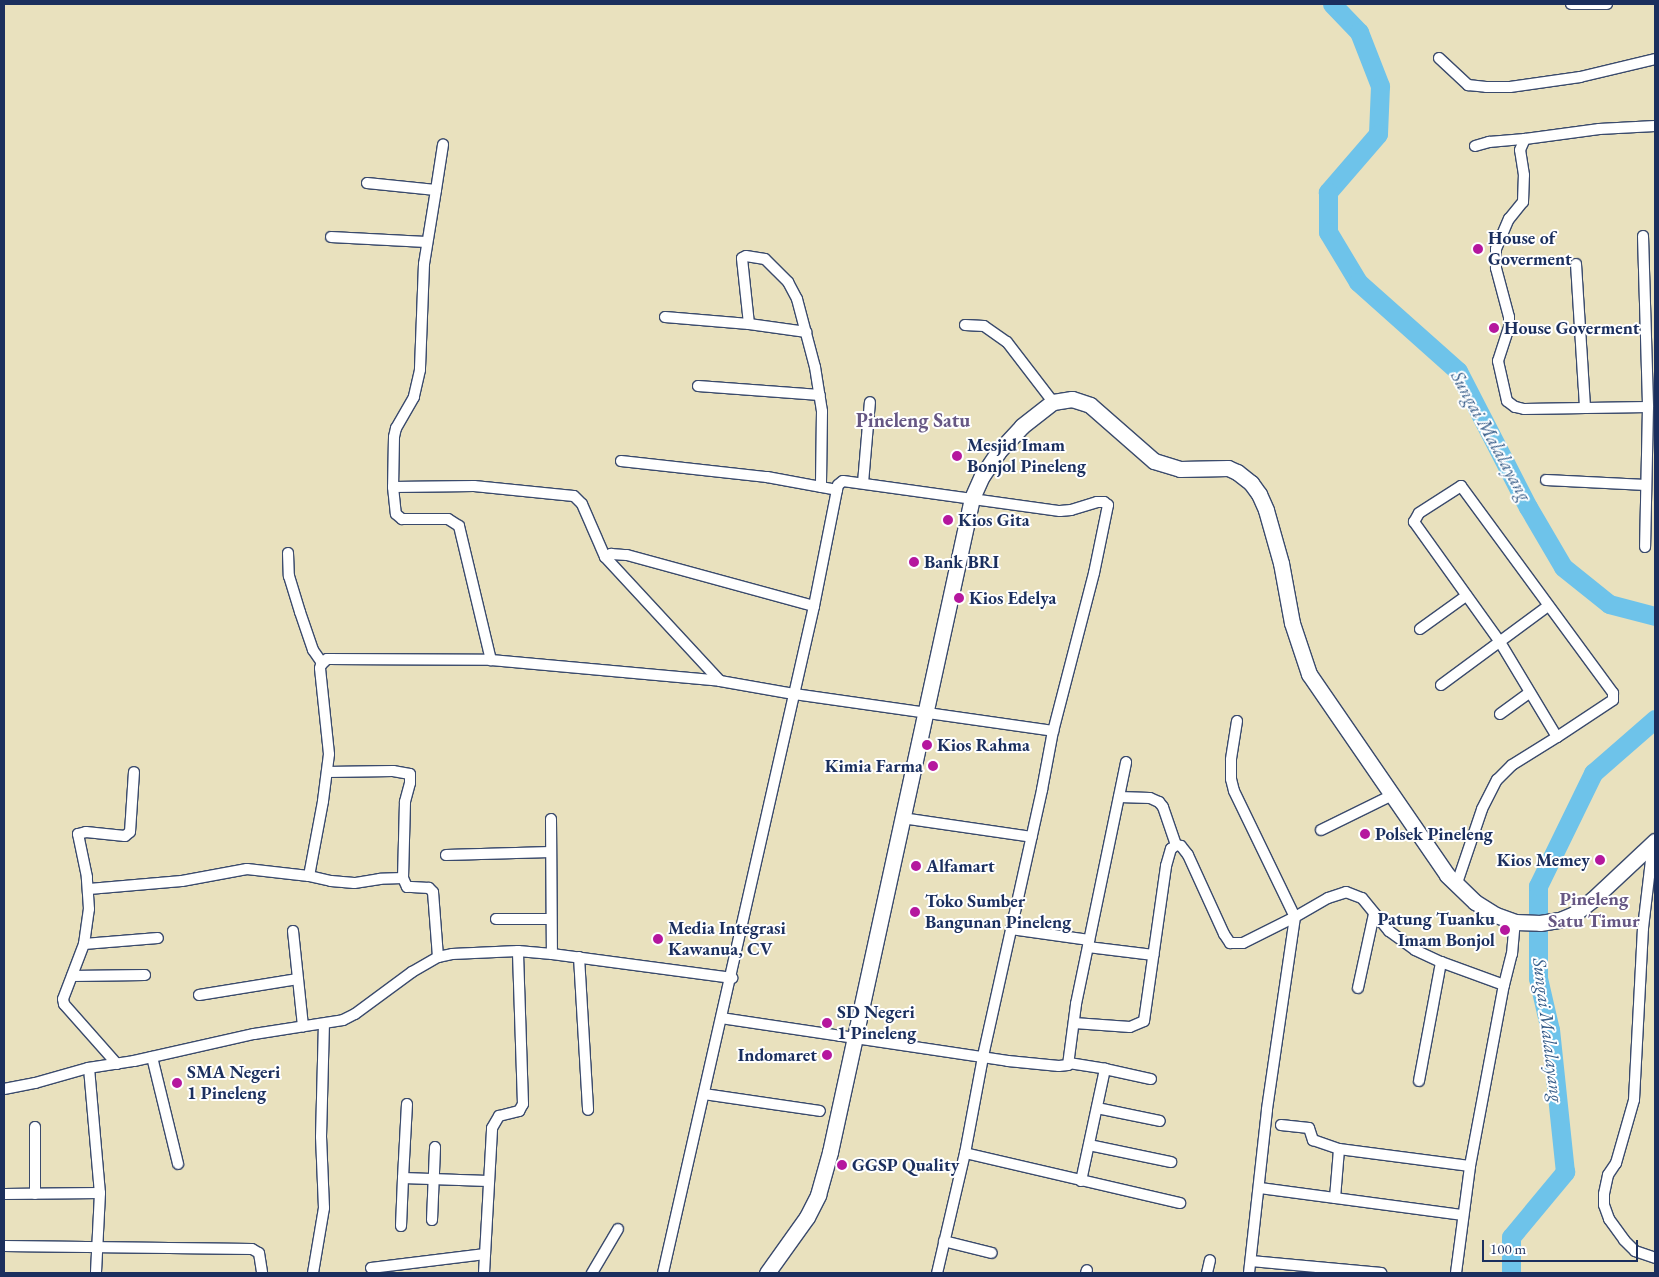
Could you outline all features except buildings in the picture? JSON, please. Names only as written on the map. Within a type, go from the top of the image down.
[{"type":"highway","points":[[767,1273],[795,1235],[818,1195],[830,1152],[972,498],[982,476],[1011,436],[1034,415],[1053,402],[1072,399],[1090,405],[1154,461],[1180,469],[1228,468],[1237,472],[1251,483],[1259,494],[1266,510],[1282,563],[1292,623],[1306,667],[1456,886],[1479,905],[1496,915],[1520,923],[1551,922],[1574,914],[1593,899],[1654,842]]},
{"type":"street","points":[[1571,4],[1607,4]]},
{"type":"street","points":[[1439,58],[1468,84],[1486,87],[1510,87],[1580,77],[1655,59]]},
{"type":"street","points":[[1475,146],[1489,142],[1599,129],[1655,126]]},
{"type":"street","points":[[1525,139],[1520,150],[1524,175],[1523,202],[1509,219],[1496,249],[1496,268],[1509,317],[1509,328],[1498,361],[1506,398],[1515,407],[1648,407]]},
{"type":"street","points":[[443,145],[426,242],[420,370],[414,397],[395,432],[393,487],[396,514],[399,518],[448,519],[456,523],[461,530],[491,660]]},
{"type":"street","points":[[367,183],[436,190]]},
{"type":"street","points":[[1642,236],[1651,445],[1646,485],[1650,524],[1645,547]]},
{"type":"street","points":[[331,237],[426,242]]},
{"type":"street","points":[[749,324],[742,258],[746,256],[765,259],[788,282],[797,299],[820,395],[822,416],[821,487]]},
{"type":"street","points":[[1576,264],[1585,407]]},
{"type":"street","points":[[666,317],[749,324],[806,332]]},
{"type":"street","points":[[965,325],[984,326],[1007,342],[1053,402]]},
{"type":"street","points":[[698,386],[820,395]]},
{"type":"street","points":[[863,483],[870,402]]},
{"type":"street","points":[[621,461],[720,470],[837,490]]},
{"type":"street","points":[[1546,480],[1646,485]]},
{"type":"street","points":[[663,1273],[721,1018],[732,978],[814,606],[838,484],[844,481],[1060,511],[1071,510],[1097,502],[1104,502],[1108,505],[1094,573],[1053,731],[1032,837],[983,1057],[965,1153],[937,1273]]},
{"type":"street","points":[[393,487],[474,486],[574,496],[582,504],[605,557],[720,681]]},
{"type":"street","points":[[1456,886],[1482,809],[1497,780],[1505,770],[1596,713],[1613,700],[1614,696],[1460,486],[1419,513],[1414,522],[1500,642],[1529,694],[1557,737]]},
{"type":"street","points":[[288,553],[289,576],[300,612],[313,650],[322,663],[320,672],[329,750],[309,876]]},
{"type":"street","points":[[605,557],[611,554],[627,555],[814,606]]},
{"type":"street","points":[[1420,629],[1466,596]]},
{"type":"street","points":[[1441,685],[1548,606]]},
{"type":"street","points":[[322,663],[327,660],[491,660],[720,681],[925,714],[1053,731]]},
{"type":"street","points":[[1500,714],[1529,694]]},
{"type":"street","points":[[1237,721],[1231,760],[1231,779],[1234,791],[1295,917],[1267,1110],[1260,1188],[1249,1273]]},
{"type":"street","points":[[1069,1063],[1074,1023],[1126,762]]},
{"type":"street","points":[[327,772],[393,771],[410,774],[410,783],[405,802],[403,878],[407,887],[429,888],[433,892],[438,957]]},
{"type":"street","points":[[117,1064],[64,1004],[63,999],[84,944],[89,889],[78,834],[86,832],[125,836],[130,832],[134,772]]},
{"type":"street","points":[[1320,830],[1392,795]]},
{"type":"street","points":[[1119,797],[1150,798],[1159,802],[1163,807],[1176,845]]},
{"type":"street","points":[[902,818],[1032,837]]},
{"type":"street","points":[[551,819],[552,954]]},
{"type":"street","points":[[1654,842],[1643,928],[1634,1100],[1616,1162],[1608,1175],[1604,1194],[1604,1206],[1609,1219],[1624,1240],[1635,1251],[1655,1258]]},
{"type":"street","points":[[1176,845],[1181,846],[1188,855],[1224,934],[1230,943],[1243,943],[1328,898],[1346,892],[1362,898],[1389,931],[1400,940],[1441,962],[1504,985]]},
{"type":"street","points":[[1074,1023],[1130,1027],[1144,1021],[1169,853],[1173,846],[1176,845]]},
{"type":"street","points":[[446,855],[551,852]]},
{"type":"street","points":[[89,889],[174,882],[248,869],[354,883],[403,878]]},
{"type":"street","points":[[1358,988],[1374,914]]},
{"type":"street","points":[[496,918],[551,919]]},
{"type":"street","points":[[1456,1273],[1470,1166],[1504,985],[1520,923]]},
{"type":"street","points":[[1011,929],[1154,956]]},
{"type":"street","points":[[293,931],[303,1026]]},
{"type":"street","points":[[84,944],[158,938]]},
{"type":"street","points":[[4,1089],[35,1083],[89,1068],[152,1057],[254,1034],[343,1020],[355,1014],[404,977],[438,957],[459,953],[518,952],[552,954],[732,978]]},
{"type":"street","points":[[484,1273],[488,1181],[493,1124],[500,1116],[519,1111],[523,1104],[518,952]]},
{"type":"street","points":[[579,957],[588,1110]]},
{"type":"street","points":[[1419,1081],[1441,962]]},
{"type":"street","points":[[72,976],[145,975]]},
{"type":"street","points":[[199,995],[298,979]]},
{"type":"street","points":[[721,1018],[983,1057],[1062,1067],[1069,1063],[1151,1079]]},
{"type":"street","points":[[313,1273],[324,1208],[321,1137],[324,1024]]},
{"type":"street","points":[[152,1057],[178,1164]]},
{"type":"street","points":[[89,1068],[100,1193],[96,1273]]},
{"type":"street","points":[[1081,1181],[1104,1069]]},
{"type":"street","points":[[704,1094],[820,1111]]},
{"type":"street","points":[[401,1226],[406,1104]]},
{"type":"street","points":[[1097,1108],[1160,1121]]},
{"type":"street","points":[[1281,1125],[1309,1128],[1313,1140],[1339,1149],[1470,1166]]},
{"type":"street","points":[[35,1127],[35,1194]]},
{"type":"street","points":[[1089,1145],[1171,1162]]},
{"type":"street","points":[[432,1220],[435,1147]]},
{"type":"street","points":[[1335,1198],[1339,1149]]},
{"type":"street","points":[[965,1153],[1180,1203]]},
{"type":"street","points":[[403,1178],[488,1181]]},
{"type":"street","points":[[1260,1188],[1463,1216]]},
{"type":"street","points":[[4,1194],[100,1193]]},
{"type":"street","points":[[592,1273],[618,1229]]},
{"type":"street","points":[[944,1241],[992,1253]]},
{"type":"street","points":[[4,1246],[252,1249],[259,1253],[262,1273]]},
{"type":"street","points":[[371,1268],[484,1254]]},
{"type":"street","points":[[1207,1273],[1210,1260]]},
{"type":"street","points":[[1251,1261],[1381,1273]]},
{"type":"waterway","name":"Sungai Malalayang","points":[[1332,4],[1359,32],[1380,86],[1378,134],[1328,192],[1328,232],[1358,282],[1458,371],[1528,507],[1563,567],[1609,604],[1655,616]]},
{"type":"waterway","name":"Sungai Malalayang","points":[[1511,1273],[1511,1237],[1565,1172],[1550,1030],[1538,978],[1538,886],[1593,773],[1655,719]]},
{"type":"place","name":"House of Goverment","points":[[1478,249]]},
{"type":"place","name":"House Goverment","points":[[1494,328]]},
{"type":"place","name":"Mesjid Imam Bonjol Pineleng","points":[[957,456]]},
{"type":"place","name":"Kios Gita","points":[[948,520]]},
{"type":"place","name":"Bank BRI","points":[[914,562]]},
{"type":"place","name":"Kios Edelya","points":[[959,598]]},
{"type":"place","name":"Kios Rahma","points":[[927,745]]},
{"type":"place","name":"Kimia Farma","points":[[933,766]]},
{"type":"place","name":"Polsek Pineleng","points":[[1365,834]]},
{"type":"place","name":"Kios Memey","points":[[1600,860]]},
{"type":"place","name":"Alfamart","points":[[916,866]]},
{"type":"place","name":"Toko Sumber Bangunan Pineleng","points":[[915,912]]},
{"type":"place","name":"Patung Tuanku Imam Bonjol","points":[[1505,930]]},
{"type":"place","name":"Media Integrasi Kawanua, CV","points":[[658,939]]},
{"type":"place","name":"SD Negeri 1 Pineleng","points":[[827,1023]]},
{"type":"place","name":"Indomaret","points":[[827,1055]]},
{"type":"place","name":"SMA Negeri 1 Pineleng","points":[[177,1083]]},
{"type":"place","name":"GGSP Quality","points":[[842,1165]]},
{"type":"district","name":"Pineleng Satu","points":[[913,420]]},
{"type":"district","name":"Pineleng Satu Timur","points":[[1594,910]]}]
